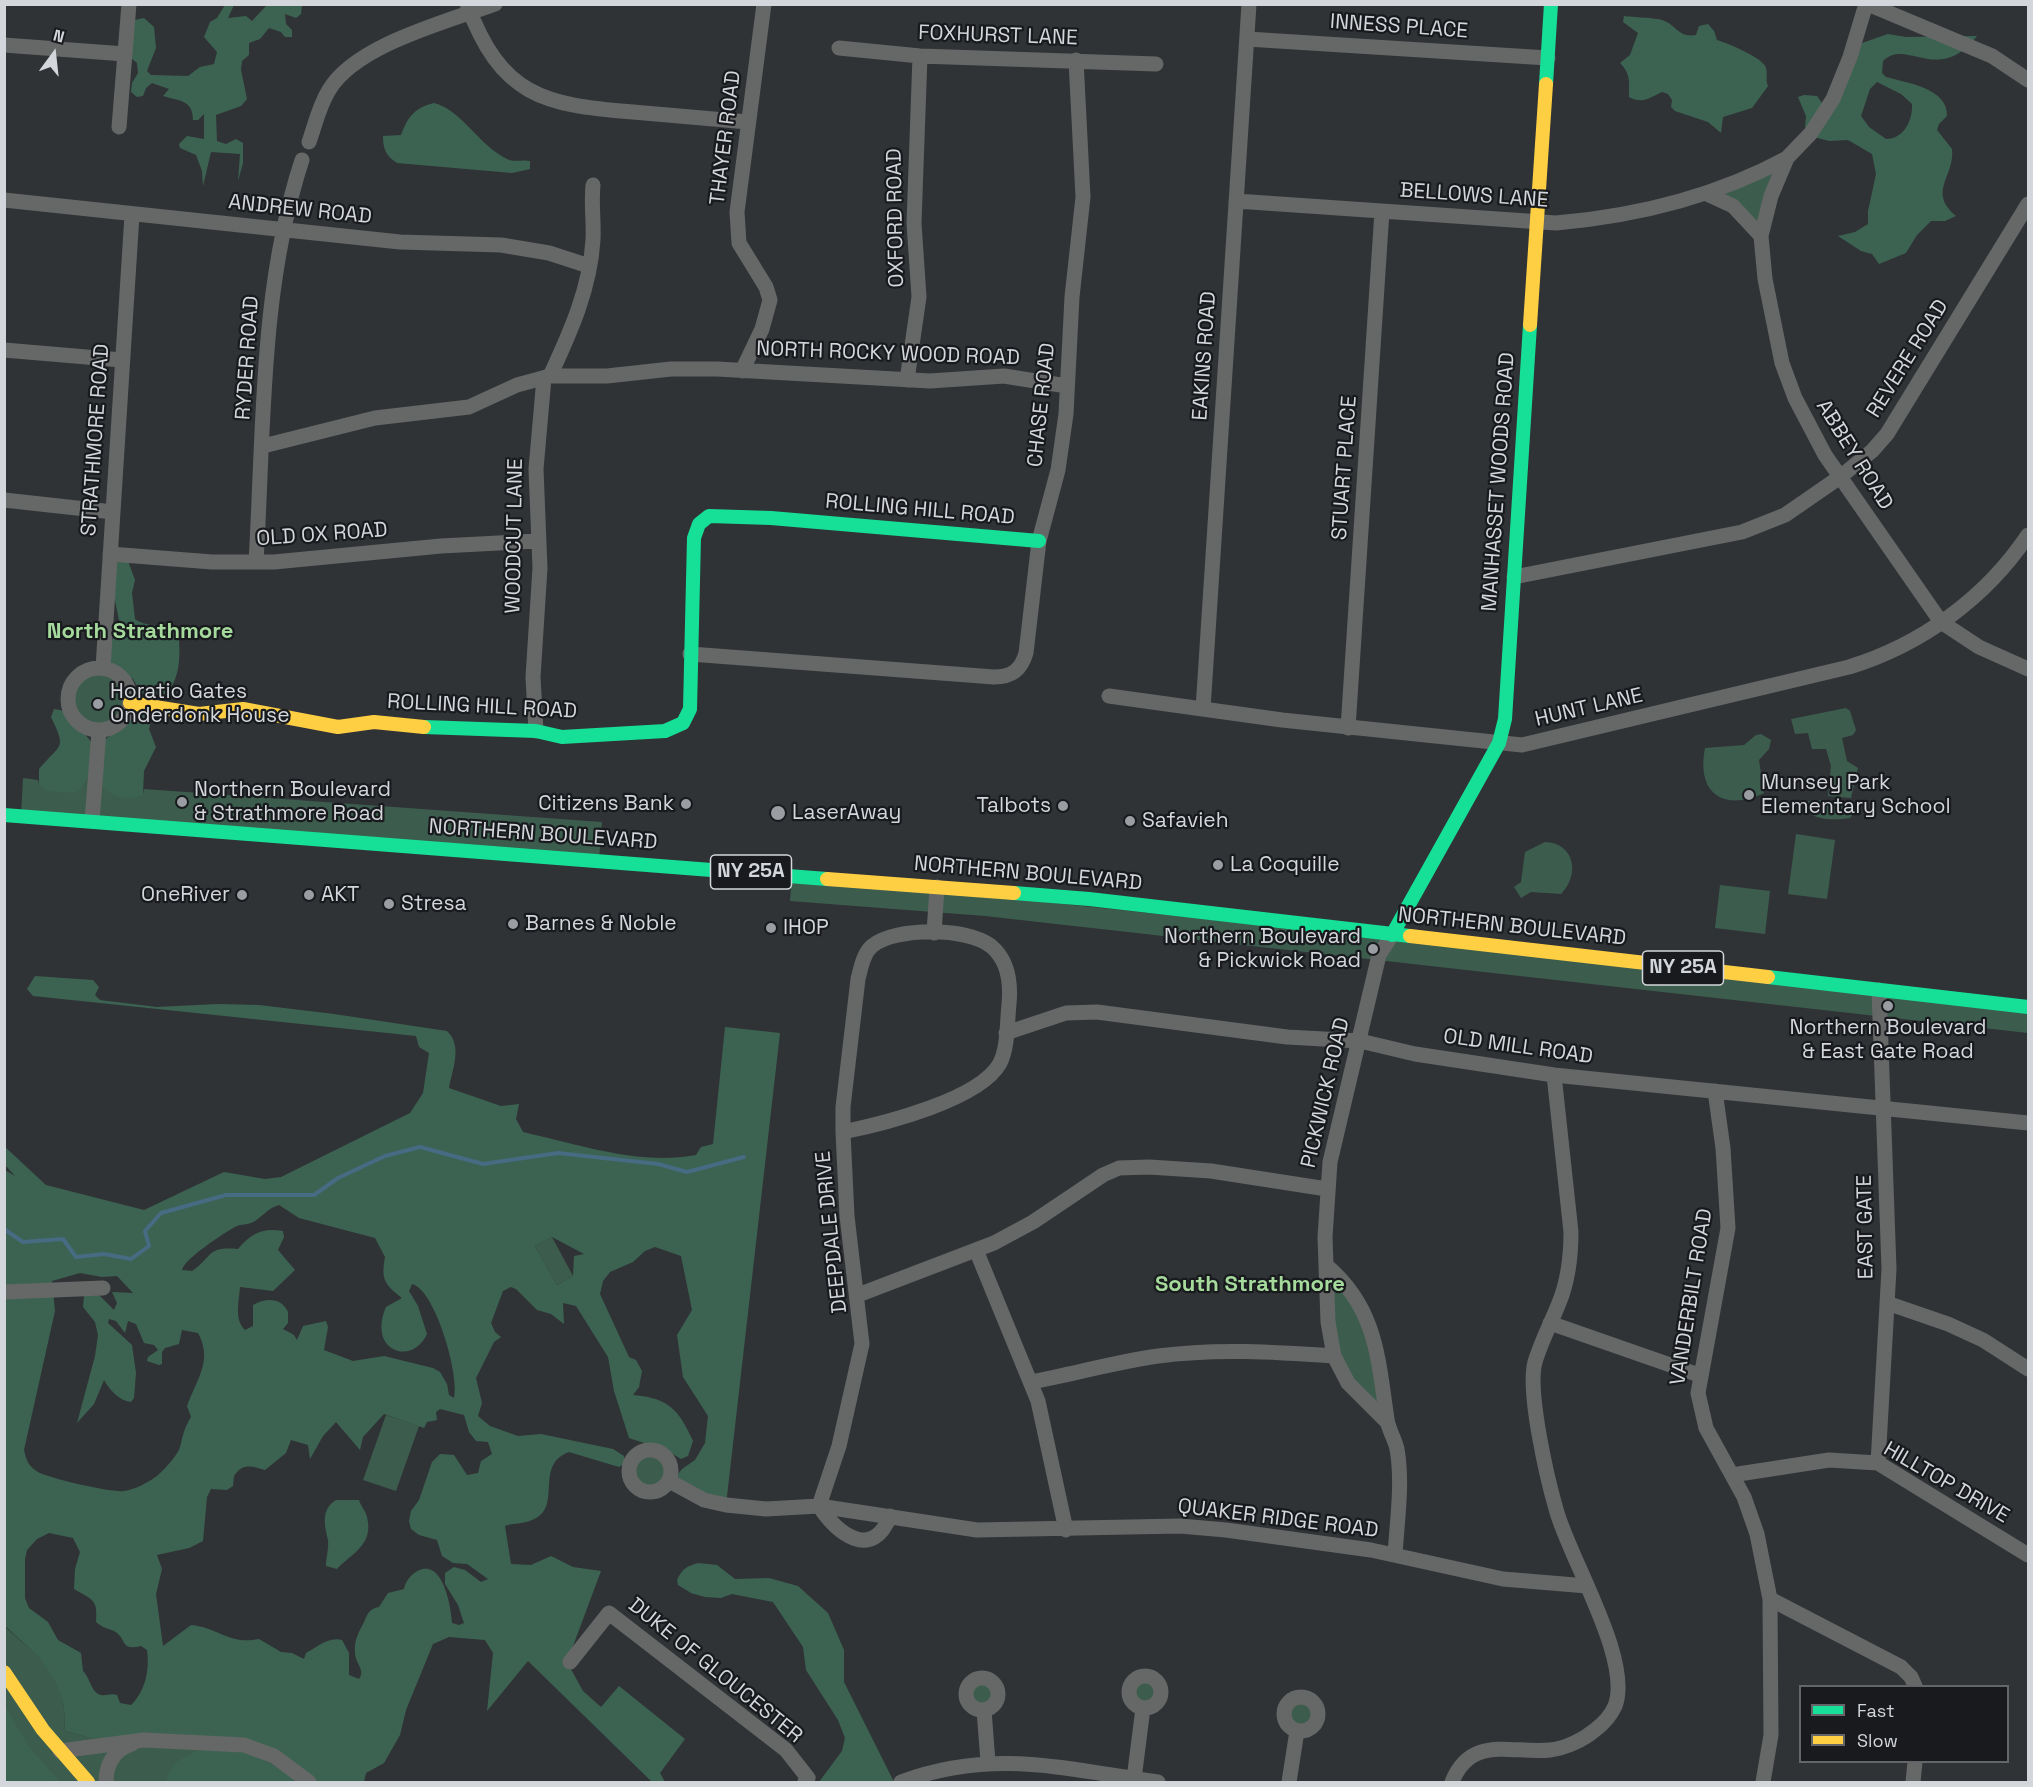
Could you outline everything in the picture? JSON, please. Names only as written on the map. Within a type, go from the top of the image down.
[{"type":"main road","name":"MANHASSET WOODS ROAD","points":[[1392,935],[1499,743],[1505,719],[1551,4]]},
{"type":"main road","name":"ROLLING HILL ROAD","points":[[130,703],[199,714],[243,709],[338,727],[374,722],[450,729],[536,731],[570,736],[659,732],[676,728],[686,719],[690,709],[694,538],[699,524],[709,516],[771,518],[1039,541]]},
{"type":"main road","name":"NORTHERN BOULEVARD","points":[[4,813],[1089,899],[2028,1007]]},
{"type":"main road","points":[[4,1672],[60,1751],[88,1782]]},
{"type":"street","points":[[119,127],[129,4]]},
{"type":"street","points":[[309,142],[328,92],[346,69],[381,47],[469,9],[495,4]]},
{"type":"street","name":"THAYER ROAD","points":[[742,371],[762,329],[770,300],[766,287],[743,254],[738,231],[738,193],[764,4]]},
{"type":"street","name":"EAKINS ROAD","points":[[1203,710],[1249,4]]},
{"type":"street","points":[[1867,4],[1992,56],[2028,80]]},
{"type":"street","name":"ABBEY ROAD","points":[[1867,4],[1850,57],[1833,99],[1811,133],[1787,158],[1771,196],[1761,236],[1765,279],[1782,363],[1808,427],[1840,477],[1941,621],[1988,652],[2028,669]]},
{"type":"street","points":[[469,9],[486,48],[504,70],[522,86],[550,101],[592,109],[748,122]]},
{"type":"street","name":"INNESS PLACE","points":[[1247,39],[1548,58]]},
{"type":"street","points":[[4,45],[125,54]]},
{"type":"street","name":"FOXHURST LANE","points":[[839,48],[920,56],[1156,64]]},
{"type":"street","name":"OXFORD ROAD","points":[[907,380],[919,297],[914,223],[920,56]]},
{"type":"street","name":"CHASE ROAD","points":[[690,654],[994,677],[1010,675],[1020,668],[1026,653],[1039,541],[1058,470],[1068,386],[1072,297],[1083,197],[1076,60]]},
{"type":"street","name":"BELLOWS LANE","points":[[1236,201],[1538,222],[1598,219],[1707,194],[1787,158]]},
{"type":"street","name":"RYDER ROAD","points":[[256,562],[271,313],[283,229],[302,160]]},
{"type":"street","name":"WOODCUT LANE","points":[[536,731],[532,677],[540,568],[537,541],[536,469],[547,377],[575,322],[589,266],[593,239],[593,185]]},
{"type":"street","points":[[1707,194],[1733,206],[1761,236]]},
{"type":"street","name":"ANDREW ROAD","points":[[4,201],[411,243],[501,245],[549,253],[589,266]]},
{"type":"street","name":"REVERE ROAD","points":[[1514,577],[1742,532],[1785,515],[1840,477],[1872,451],[1887,434],[2028,204]]},
{"type":"street","name":"STUART PLACE","points":[[1348,728],[1382,211]]},
{"type":"street","name":"STRATHMORE ROAD","points":[[103,668],[132,215]]},
{"type":"street","points":[[4,350],[122,360]]},
{"type":"street","name":"NORTH ROCKY WOOD ROAD","points":[[263,447],[375,418],[469,407],[507,389],[547,377],[607,376],[671,369],[907,380],[948,380],[994,376],[1068,386]]},
{"type":"street","points":[[4,500],[112,512]]},
{"type":"street","name":"HUNT LANE","points":[[1110,696],[1348,728],[1528,744],[1849,667],[1899,648],[1941,621],[1983,589],[2028,535]]},
{"type":"street","name":"OLD OX ROAD","points":[[110,554],[212,562],[297,561],[441,546],[537,541]]},
{"type":"street","points":[[103,668],[112,671],[127,684],[130,703],[123,720],[117,726],[99,731],[89,729],[73,717],[67,698],[69,688],[83,672],[103,668]]},
{"type":"street","points":[[92,821],[99,731]]},
{"type":"street","points":[[934,933],[937,886]]},
{"type":"street","name":"DEEPDALE DRIVE","points":[[819,1506],[860,1361],[862,1328],[847,1216],[843,1132],[849,1046],[858,979],[863,960],[871,947],[886,937],[907,932],[978,939],[991,946],[1000,956],[1007,970],[1011,987],[1000,1064],[987,1077],[964,1093],[894,1121],[843,1132]]},
{"type":"street","name":"PICKWICK ROAD","points":[[1387,1422],[1348,1383],[1334,1356],[1328,1322],[1328,1266],[1324,1227],[1334,1142],[1379,955],[1392,935]]},
{"type":"street","name":"EAST GATE","points":[[1878,1463],[1889,1269],[1879,990]]},
{"type":"street","name":"OLD MILL ROAD","points":[[1006,1033],[1066,1013],[1082,1011],[1147,1016],[1287,1037],[1360,1041],[1415,1054],[1554,1075],[2028,1123]]},
{"type":"street","points":[[1452,1782],[1464,1763],[1479,1753],[1495,1748],[1550,1750],[1566,1746],[1587,1736],[1610,1714],[1617,1697],[1617,1677],[1610,1646],[1556,1510],[1533,1393],[1535,1362],[1565,1284],[1570,1259],[1571,1232],[1554,1075]]},
{"type":"street","name":"VANDERBILT ROAD","points":[[1715,1091],[1724,1158],[1728,1228],[1711,1327],[1699,1375],[1698,1394],[1706,1428],[1744,1497],[1757,1534],[1770,1599],[1771,1735],[1763,1782]]},
{"type":"street","points":[[858,1295],[976,1250],[1033,1222],[1103,1175],[1119,1168],[1149,1167],[1211,1171],[1327,1189]]},
{"type":"street","points":[[976,1250],[1031,1382],[1045,1426],[1066,1530]]},
{"type":"street","name":"PICKWICK ROAD","points":[[1328,1266],[1343,1279],[1360,1303],[1377,1349],[1387,1422],[1398,1458],[1395,1554]]},
{"type":"street","points":[[4,1292],[103,1288]]},
{"type":"street","points":[[1887,1303],[1948,1324],[1983,1340],[2028,1369]]},
{"type":"street","points":[[1550,1323],[1699,1375]]},
{"type":"street","points":[[1031,1382],[1106,1364],[1161,1356],[1233,1352],[1334,1356]]},
{"type":"street","name":"HILLTOP DRIVE","points":[[1732,1476],[1829,1460],[1878,1463],[2028,1555]]},
{"type":"street","name":"QUAKER RIDGE ROAD","points":[[669,1481],[686,1493],[714,1503],[766,1509],[819,1506],[977,1530],[1180,1526],[1395,1554],[1503,1579],[1587,1586]]},
{"type":"street","points":[[819,1506],[838,1530],[859,1540],[878,1536],[886,1527],[890,1516]]},
{"type":"street","points":[[1770,1599],[1901,1667],[1911,1677],[1915,1685]]},
{"type":"street","name":"DUKE OF GLOUCESTER","points":[[570,1662],[609,1613],[786,1750],[808,1778],[805,1782]]},
{"type":"street","points":[[1134,1779],[1143,1708]]},
{"type":"street","points":[[984,1710],[988,1762]]},
{"type":"street","points":[[1289,1782],[1297,1731]]},
{"type":"street","points":[[60,1751],[144,1740],[226,1743],[255,1748],[274,1756],[309,1782]]},
{"type":"street","points":[[106,1782],[110,1761],[117,1752],[144,1740]]},
{"type":"street","points":[[901,1782],[940,1769],[988,1762],[1020,1763],[1158,1782]]},
{"type":"street","points":[[1913,1782],[1915,1763]]},
{"type":"green space","points":[[225,5],[234,5],[228,18],[246,16],[252,21],[267,5],[302,5],[301,14],[296,18],[285,14],[286,24],[292,30],[292,37],[285,37],[281,32],[269,28],[260,39],[249,43],[249,55],[242,61],[241,70],[247,99],[241,106],[216,115],[217,141],[226,144],[236,139],[243,143],[243,163],[238,181],[240,154],[211,152],[203,186],[202,171],[196,155],[180,148],[179,144],[187,136],[204,139],[204,114],[198,120],[193,120],[187,104],[163,96],[169,89],[152,83],[146,88],[143,96],[137,97],[131,92],[132,83],[138,73],[137,63],[124,52],[135,20],[144,18],[154,27],[156,48],[147,71],[151,75],[188,76],[200,67],[214,64],[217,52],[204,37],[210,22],[217,18]]},
{"type":"green space","points":[[1624,16],[1662,20],[1685,35],[1696,35],[1699,26],[1708,24],[1717,40],[1744,51],[1764,64],[1767,70],[1768,86],[1752,108],[1723,117],[1721,133],[1708,122],[1675,111],[1671,107],[1672,100],[1668,94],[1662,92],[1642,100],[1629,97],[1628,75],[1620,63],[1630,55],[1638,33],[1623,22]]},
{"type":"green space","points":[[1888,34],[1906,37],[1977,36],[1963,50],[1949,58],[1936,60],[1902,54],[1892,55],[1883,61],[1882,73],[1886,77],[1925,88],[1941,99],[1946,107],[1947,116],[1939,124],[1937,130],[1952,149],[1952,159],[1943,191],[1948,207],[1956,216],[1945,221],[1931,221],[1917,235],[1906,253],[1879,264],[1872,254],[1861,251],[1838,236],[1855,232],[1868,224],[1868,211],[1876,174],[1872,154],[1848,140],[1829,141],[1814,137],[1805,129],[1806,116],[1798,97],[1817,96],[1829,113],[1862,43]],"holes":[[[1877,82],[1901,94],[1912,104],[1911,116],[1906,127],[1898,136],[1886,139],[1869,127],[1861,116],[1870,89]]]},
{"type":"green space","points":[[434,103],[462,120],[496,153],[513,161],[530,161],[530,169],[512,173],[397,163],[390,158],[386,152],[383,136],[401,135],[413,114]]},
{"type":"green space","points":[[1787,158],[1761,236],[1707,194]]},
{"type":"green space","points":[[117,561],[128,561],[135,580],[132,593],[135,619],[145,624],[173,628],[178,631],[179,659],[176,677],[168,692],[161,698],[142,694],[133,679],[110,662],[109,646],[120,625],[112,586]]},
{"type":"green space","points":[[93,668],[105,668],[121,677],[128,687],[130,699],[128,711],[121,721],[105,730],[93,730],[82,725],[73,716],[68,705],[68,693],[73,682],[82,673]]},
{"type":"green space","points":[[1846,708],[1850,711],[1856,730],[1853,735],[1842,738],[1847,761],[1858,768],[1851,798],[1828,796],[1831,766],[1826,749],[1812,749],[1808,733],[1795,734],[1791,719]]},
{"type":"green space","points":[[54,709],[65,711],[94,745],[100,745],[134,711],[153,714],[149,729],[156,747],[144,771],[143,794],[128,798],[111,793],[102,785],[95,769],[82,788],[75,793],[49,791],[39,784],[39,769],[57,750],[60,741],[51,717]]},
{"type":"green space","points":[[1761,734],[1771,740],[1769,749],[1759,760],[1764,793],[1737,800],[1725,799],[1716,795],[1709,787],[1705,777],[1703,764],[1705,748],[1744,745],[1756,735]]},
{"type":"green space","points":[[95,769],[108,789],[119,793],[143,794],[144,789],[602,822],[599,860],[21,816],[23,778],[38,780],[39,784],[82,788]]},
{"type":"green space","points":[[1823,800],[1847,806],[1853,814],[1850,818],[1824,819],[1807,811],[1804,805],[1809,801]]},
{"type":"green space","points":[[1796,834],[1835,840],[1827,899],[1788,894]]},
{"type":"green space","points":[[1545,842],[1563,848],[1568,854],[1572,869],[1571,878],[1561,894],[1531,892],[1521,898],[1514,887],[1521,882],[1525,852]]},
{"type":"green space","points":[[792,875],[2028,1007],[2028,1033],[985,916],[790,901]]},
{"type":"green space","points":[[1720,885],[1770,891],[1765,934],[1715,928]]},
{"type":"green space","points":[[35,976],[93,980],[99,987],[95,995],[100,1000],[157,1007],[218,1004],[259,1005],[447,1031],[452,1037],[455,1051],[449,1088],[501,1106],[519,1104],[516,1119],[523,1132],[609,1152],[653,1158],[696,1155],[701,1147],[713,1144],[725,1027],[780,1033],[726,1505],[675,1478],[682,1469],[695,1460],[705,1443],[708,1416],[683,1377],[677,1335],[692,1310],[681,1256],[655,1247],[645,1251],[633,1262],[610,1272],[603,1281],[600,1294],[629,1357],[636,1360],[642,1371],[639,1387],[633,1395],[656,1399],[677,1414],[693,1441],[688,1456],[681,1459],[668,1451],[629,1438],[614,1391],[608,1357],[576,1306],[563,1303],[564,1324],[551,1314],[537,1310],[516,1289],[511,1287],[503,1291],[491,1323],[495,1332],[501,1337],[494,1342],[476,1378],[482,1403],[478,1416],[490,1426],[518,1436],[541,1434],[613,1449],[624,1456],[625,1463],[619,1467],[569,1452],[558,1458],[550,1476],[546,1506],[541,1514],[529,1521],[505,1526],[511,1564],[531,1565],[551,1556],[573,1567],[601,1571],[567,1662],[583,1691],[601,1707],[619,1686],[685,1739],[660,1773],[665,1782],[652,1782],[528,1661],[487,1711],[493,1653],[485,1640],[449,1637],[433,1644],[406,1710],[400,1735],[384,1763],[366,1773],[364,1782],[309,1782],[274,1756],[144,1740],[90,1738],[65,1731],[63,1703],[54,1679],[40,1660],[5,1626],[5,1170],[15,1176],[5,1165],[4,1146],[46,1185],[144,1210],[224,1172],[265,1179],[281,1177],[410,1113],[423,1093],[429,1053],[419,1047],[416,1036],[33,996],[27,989]],"holes":[[[279,1205],[299,1218],[375,1238],[385,1257],[383,1271],[385,1280],[391,1289],[402,1298],[386,1307],[382,1334],[387,1344],[402,1352],[412,1350],[420,1344],[427,1334],[418,1306],[409,1291],[412,1284],[421,1289],[437,1316],[444,1335],[453,1372],[454,1398],[449,1395],[447,1384],[440,1372],[433,1368],[384,1356],[353,1361],[324,1350],[328,1327],[326,1321],[303,1326],[297,1340],[294,1335],[283,1329],[288,1323],[288,1312],[277,1301],[268,1300],[253,1305],[253,1326],[245,1330],[238,1316],[240,1287],[273,1291],[295,1270],[278,1250],[284,1237],[283,1231],[263,1231],[247,1239],[238,1249],[220,1249],[192,1271],[182,1270],[190,1259],[215,1240],[237,1226],[255,1221]],[[552,1237],[584,1254],[574,1256],[573,1276],[557,1285],[535,1246]],[[80,1273],[102,1277],[117,1276],[133,1293],[112,1292],[117,1303],[114,1310],[99,1295],[84,1296],[83,1307],[95,1322],[98,1335],[95,1356],[77,1423],[94,1404],[104,1380],[118,1397],[131,1402],[134,1398],[136,1373],[132,1345],[108,1323],[109,1319],[116,1321],[125,1333],[128,1321],[136,1324],[144,1343],[154,1345],[158,1350],[148,1357],[147,1361],[159,1365],[162,1364],[162,1352],[165,1348],[179,1344],[182,1330],[198,1333],[204,1352],[204,1361],[187,1406],[191,1417],[185,1428],[179,1450],[157,1476],[137,1487],[117,1491],[66,1481],[38,1472],[27,1460],[24,1450],[55,1311],[52,1281]],[[440,1409],[464,1415],[469,1432],[476,1441],[488,1442],[492,1454],[481,1461],[478,1473],[467,1475],[454,1455],[440,1454],[432,1462],[409,1521],[411,1529],[419,1535],[437,1540],[442,1556],[453,1563],[467,1564],[488,1579],[481,1582],[465,1570],[454,1567],[445,1573],[445,1584],[458,1605],[464,1623],[459,1625],[452,1623],[451,1611],[442,1582],[434,1572],[423,1569],[409,1578],[404,1589],[388,1593],[379,1607],[368,1614],[355,1644],[355,1657],[361,1669],[359,1679],[349,1675],[349,1653],[342,1640],[337,1639],[319,1645],[306,1653],[304,1659],[292,1653],[281,1652],[259,1639],[239,1640],[210,1629],[191,1625],[163,1646],[156,1594],[162,1569],[157,1555],[189,1548],[203,1541],[207,1497],[211,1489],[227,1490],[233,1486],[234,1476],[244,1467],[265,1470],[286,1453],[291,1440],[308,1445],[310,1459],[323,1436],[336,1422],[360,1450],[363,1437],[384,1414],[424,1428],[427,1422],[437,1420],[436,1412]],[[49,1533],[73,1538],[80,1552],[75,1569],[74,1589],[95,1604],[96,1622],[118,1634],[126,1646],[141,1646],[147,1650],[148,1665],[143,1687],[131,1705],[120,1703],[117,1695],[98,1694],[83,1671],[81,1653],[58,1640],[48,1622],[29,1608],[25,1598],[27,1550],[37,1539]]]},
{"type":"green space","points":[[552,1237],[573,1276],[557,1285],[535,1246]]},
{"type":"green space","points":[[1327,1266],[1360,1303],[1387,1422],[1339,1369]]},
{"type":"green space","points":[[386,1415],[419,1426],[396,1491],[363,1480]]},
{"type":"green space","points":[[650,1450],[658,1451],[665,1456],[670,1463],[670,1479],[665,1486],[658,1491],[650,1492],[642,1491],[635,1486],[630,1479],[629,1471],[630,1463],[635,1456],[642,1451]]},
{"type":"green space","points":[[336,1500],[359,1500],[366,1515],[368,1527],[365,1542],[337,1569],[326,1566],[328,1543],[325,1524],[328,1508]]},
{"type":"green space","points":[[698,1563],[717,1565],[735,1579],[769,1578],[798,1586],[828,1613],[844,1650],[844,1682],[894,1782],[819,1782],[842,1751],[845,1738],[838,1720],[806,1670],[803,1647],[773,1602],[732,1594],[721,1598],[705,1597],[691,1593],[678,1585],[677,1580],[683,1571]]},
{"type":"green space","points":[[4,1626],[41,1660],[54,1679],[63,1703],[65,1731],[90,1738],[244,1745],[309,1782],[5,1782]]},
{"type":"green space","points":[[1145,1675],[1156,1680],[1161,1691],[1156,1702],[1145,1707],[1134,1702],[1129,1691],[1134,1680]]},
{"type":"green space","points":[[982,1678],[993,1683],[998,1694],[993,1705],[982,1710],[971,1705],[966,1694],[971,1683]]},
{"type":"green space","points":[[1301,1697],[1313,1702],[1318,1714],[1313,1726],[1301,1731],[1289,1726],[1284,1714],[1289,1702]]},
{"type":"green space","points":[[5,1706],[28,1746],[60,1782],[5,1782]]},
{"type":"green space","points":[[204,1749],[250,1753],[302,1782],[166,1782],[175,1764]]},
{"type":"waterway","points":[[4,1229],[23,1242],[63,1239],[76,1257],[104,1254],[131,1259],[149,1246],[145,1231],[161,1213],[226,1195],[314,1195],[338,1178],[385,1156],[420,1147],[483,1164],[558,1153],[658,1164],[687,1172],[744,1157]]},
{"type":"traffic: fast","points":[[1546,84],[1551,4]]},
{"type":"traffic: fast","points":[[1392,935],[1499,743],[1505,719],[1530,325]]},
{"type":"traffic: fast","points":[[424,727],[536,731],[562,737],[665,731],[683,723],[690,709],[694,538],[699,524],[709,516],[771,518],[1039,541]]},
{"type":"traffic: fast","points":[[4,815],[827,879]]},
{"type":"traffic: fast","points":[[1014,893],[1089,899],[1410,936]]},
{"type":"traffic: fast","points":[[1768,977],[2028,1007]]},
{"type":"traffic: slow","points":[[1530,325],[1546,84]]},
{"type":"traffic: slow","points":[[130,703],[199,714],[243,709],[338,727],[374,722],[424,727]]},
{"type":"traffic: slow","points":[[827,879],[1014,893]]},
{"type":"traffic: slow","points":[[1410,936],[1768,977]]},
{"type":"traffic: slow","points":[[4,1672],[43,1730],[88,1782]]},
{"type":"place","name":"Horatio Gates Onderdonk House","points":[[98,704]]},
{"type":"place","name":"Munsey Park Elementary School","points":[[1749,795]]},
{"type":"place","name":"Northern Boulevard & Strathmore Road","points":[[182,802]]},
{"type":"place","name":"Citizens Bank","points":[[686,804]]},
{"type":"place","name":"Talbots","points":[[1063,806]]},
{"type":"place","name":"LaserAway","points":[[778,813]]},
{"type":"place","name":"Safavieh","points":[[1130,821]]},
{"type":"place","name":"La Coquille","points":[[1218,865]]},
{"type":"place","name":"OneRiver","points":[[242,895]]},
{"type":"place","name":"AKT","points":[[309,895]]},
{"type":"place","name":"Stresa","points":[[389,904]]},
{"type":"place","name":"Barnes & Noble","points":[[513,924]]},
{"type":"place","name":"IHOP","points":[[771,928]]},
{"type":"place","name":"Northern Boulevard & Pickwick Road","points":[[1373,949]]},
{"type":"place","name":"Northern Boulevard & East Gate Road","points":[[1888,1006]]},
{"type":"district","name":"North Strathmore","points":[[140,632]]},
{"type":"district","name":"South Strathmore","points":[[1250,1285]]}]
